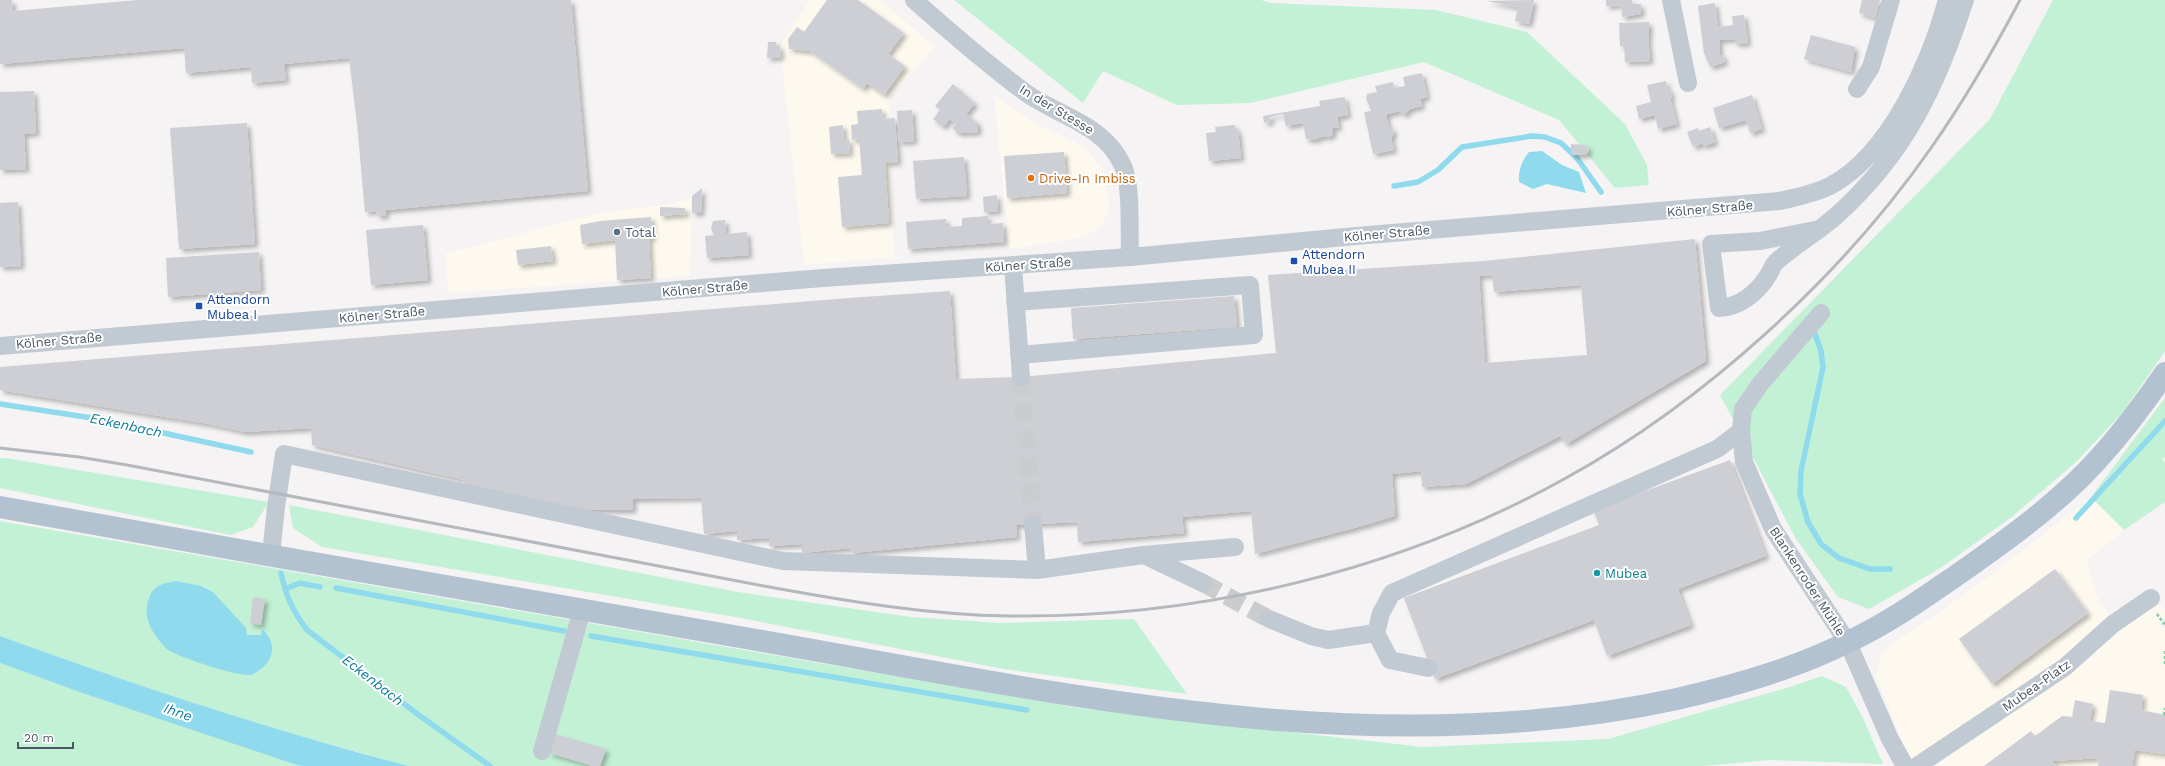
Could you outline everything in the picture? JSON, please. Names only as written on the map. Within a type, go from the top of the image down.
[{"type":"main road","points":[[0,507],[1056,693],[1241,717],[1315,724],[1384,727],[1450,727],[1529,722],[1588,716],[1641,707],[1716,690],[1764,676],[1848,643],[1878,626],[1942,585],[2020,531],[2077,481],[2113,443],[2165,373]]},
{"type":"street","name":"In der Stesse","points":[[914,0],[953,35],[1028,94],[1080,121],[1106,140],[1123,166],[1127,181],[1130,257]]},
{"type":"street","points":[[1671,0],[1688,83]]},
{"type":"street","points":[[1856,89],[1871,67],[1890,0]]},
{"type":"street","name":"Kölner Straße","points":[[0,346],[823,278],[1130,257],[1356,236],[1750,205],[1807,195],[1830,186],[1849,172],[1874,148],[1893,124],[1921,74],[1938,33],[1947,0]]},
{"type":"street","points":[[1820,229],[1766,240],[1711,244],[1718,308],[1731,308],[1744,302],[1767,278],[1775,263],[1820,229],[1868,185],[1898,148],[1919,115],[1941,70],[1965,0]]},
{"type":"street","points":[[1013,265],[1021,377]]},
{"type":"street","points":[[1015,302],[1250,285],[1254,335],[1019,355]]},
{"type":"street","name":"Blankenroder Mühle","points":[[1821,313],[1761,383],[1743,409],[1741,431],[1744,462],[1773,529],[1848,643]]},
{"type":"street","points":[[1428,668],[1390,660],[1376,633],[1381,613],[1392,593],[1717,449],[1741,431]]},
{"type":"street","points":[[272,555],[276,507],[284,454],[783,561],[1037,570],[1143,555],[1235,547]]},
{"type":"street","points":[[1033,524],[1037,570]]},
{"type":"street","points":[[1143,555],[1203,582]]},
{"type":"street","name":"Mubea-Platz","points":[[1917,766],[2065,667],[2113,624],[2151,598]]},
{"type":"street","points":[[542,751],[582,610]]},
{"type":"street","points":[[1269,619],[1311,636],[1328,640],[1376,633]]},
{"type":"street","points":[[1848,643],[1890,739],[1905,766]]},
{"type":"path","points":[[2165,651],[2165,666]]},
{"type":"path","points":[[2164,715],[2165,708]]},
{"type":"shaded area","points":[[810,0],[880,0],[935,47],[889,99],[894,257],[804,265],[780,46]]},
{"type":"shaded area","points":[[994,95],[1033,122],[1085,147],[1104,171],[1110,209],[1101,227],[1084,237],[1009,249]]},
{"type":"shaded area","points":[[692,196],[690,276],[448,293],[445,254],[603,212],[673,204]]},
{"type":"shaded area","points":[[2091,497],[2124,530],[2087,560],[2096,595],[2110,617],[2161,605],[2165,610],[2165,618],[2159,624],[2165,630],[2165,766],[1912,766],[1876,676],[1881,656],[1895,641],[1920,626],[1988,577]]},
{"type":"green space","points":[[954,0],[1261,0],[1270,3],[1436,10],[1527,32],[1625,124],[1647,165],[1649,185],[1615,188],[1559,120],[1424,62],[1250,103],[1177,105],[1103,71],[1083,103]]},
{"type":"green space","points":[[2053,0],[2165,0],[2165,351],[2123,412],[2077,461],[2013,516],[1939,569],[1869,609],[1838,597],[1796,539],[1720,395],[1990,119]]},
{"type":"green space","points":[[2165,398],[2165,457],[2162,459],[2165,463],[2165,502],[2124,530],[2091,497]]},
{"type":"green space","points":[[0,458],[269,502],[253,527],[230,535],[0,488]]},
{"type":"green space","points":[[289,505],[738,592],[911,617],[1001,623],[1134,619],[1187,694],[1004,669],[735,617],[322,547],[293,528]]},
{"type":"green space","points":[[0,521],[1079,708],[1423,747],[1608,739],[1790,687],[1822,676],[1846,687],[1862,716],[1883,764],[1770,760],[1703,766],[409,766],[305,737],[203,706],[0,636]]},
{"type":"green space","points":[[0,663],[85,694],[302,766],[0,766]]},
{"type":"water","points":[[1542,151],[1562,165],[1579,172],[1586,193],[1547,184],[1533,189],[1519,182],[1522,162],[1529,152]]},
{"type":"water","points":[[176,581],[201,586],[213,592],[246,628],[247,635],[261,635],[262,629],[267,634],[272,645],[271,657],[264,667],[252,675],[244,675],[207,665],[167,649],[159,640],[149,624],[147,618],[147,606],[151,594],[156,588],[160,585]]},
{"type":"water","name":"Ihne","points":[[0,636],[203,706],[305,737],[409,766],[302,766],[294,764],[85,694],[0,663]]},
{"type":"building","points":[[0,0],[12,0],[13,11],[138,0],[571,0],[588,191],[386,210],[385,216],[378,216],[376,211],[365,212],[357,123],[349,58],[284,64],[286,80],[252,83],[251,67],[186,73],[184,48],[0,64]]},
{"type":"building","points":[[827,0],[858,0],[904,33],[888,54],[905,66],[884,95],[867,83],[863,89],[810,51],[789,49],[788,39],[797,27],[804,32]]},
{"type":"building","points":[[1534,0],[1529,24],[1515,21],[1518,7],[1486,1]]},
{"type":"building","points":[[1606,0],[1632,0],[1632,4],[1641,4],[1641,14],[1622,17],[1621,5],[1606,6]]},
{"type":"building","points":[[1862,0],[1880,0],[1875,18],[1859,13]]},
{"type":"building","points":[[1715,3],[1718,27],[1733,25],[1732,16],[1744,15],[1748,43],[1736,44],[1735,40],[1733,39],[1719,40],[1720,55],[1723,55],[1725,62],[1710,67],[1704,53],[1698,6]]},
{"type":"building","points":[[1649,22],[1648,36],[1650,61],[1625,62],[1624,46],[1620,46],[1619,23]]},
{"type":"building","points":[[1811,35],[1855,47],[1851,72],[1804,59]]},
{"type":"building","points":[[768,42],[776,42],[776,46],[780,46],[781,57],[767,58]]},
{"type":"building","points":[[1422,73],[1427,97],[1420,99],[1422,106],[1410,109],[1404,115],[1399,111],[1388,114],[1386,116],[1389,127],[1393,129],[1394,133],[1391,138],[1394,150],[1373,154],[1364,112],[1371,111],[1366,98],[1367,94],[1377,92],[1375,86],[1393,82],[1394,88],[1405,86],[1403,77]]},
{"type":"building","points":[[1666,81],[1668,90],[1670,89],[1672,98],[1670,98],[1677,124],[1658,129],[1655,115],[1639,119],[1636,106],[1651,102],[1647,85]]},
{"type":"building","points":[[953,84],[975,103],[966,114],[978,123],[978,132],[958,133],[952,128],[956,124],[950,119],[943,127],[933,119],[940,110],[935,106]]},
{"type":"building","points":[[34,91],[36,133],[24,134],[26,169],[0,170],[0,92]]},
{"type":"building","points":[[1752,95],[1762,129],[1750,133],[1746,120],[1719,128],[1713,108]]},
{"type":"building","points":[[1345,97],[1348,115],[1337,117],[1339,127],[1333,128],[1333,134],[1329,137],[1324,136],[1313,140],[1306,139],[1303,123],[1286,126],[1283,114],[1270,117],[1271,122],[1264,123],[1263,116],[1320,106],[1319,101]]},
{"type":"building","points":[[882,109],[883,119],[895,118],[898,162],[885,163],[889,223],[842,227],[838,177],[862,175],[859,139],[852,140],[851,125],[858,124],[857,111]]},
{"type":"building","points":[[912,110],[914,141],[899,142],[897,111]]},
{"type":"building","points":[[247,123],[255,244],[179,249],[170,128]]},
{"type":"building","points":[[843,125],[844,140],[849,139],[850,153],[831,154],[829,127]]},
{"type":"building","points":[[1235,125],[1236,130],[1238,130],[1241,158],[1209,161],[1206,133],[1216,132],[1215,127]]},
{"type":"building","points":[[1710,127],[1715,142],[1704,146],[1703,143],[1693,147],[1687,132],[1698,128],[1699,131]]},
{"type":"building","points":[[1571,144],[1585,145],[1588,147],[1589,152],[1584,155],[1571,155]]},
{"type":"building","points":[[1064,152],[1067,193],[1007,198],[1004,156]]},
{"type":"building","points":[[964,157],[967,196],[916,199],[913,161]]},
{"type":"building","points":[[702,188],[701,213],[692,213],[692,196]]},
{"type":"building","points":[[997,195],[998,211],[984,212],[983,197]]},
{"type":"building","points":[[18,202],[21,266],[0,267],[0,203]]},
{"type":"building","points":[[660,207],[685,208],[686,214],[660,216]]},
{"type":"building","points":[[988,216],[988,224],[1003,223],[1004,242],[908,249],[906,222],[946,219],[947,227],[962,226],[962,218]]},
{"type":"building","points":[[651,217],[653,238],[649,238],[651,278],[617,280],[615,240],[582,244],[580,225],[600,221]]},
{"type":"building","points":[[725,220],[726,234],[747,232],[749,255],[707,258],[705,236],[714,235],[711,229],[713,221]]},
{"type":"building","points":[[423,225],[428,280],[371,285],[366,230]]},
{"type":"building","points":[[1695,239],[1706,361],[1566,444],[1560,436],[1466,484],[1422,487],[1421,471],[1392,474],[1395,516],[1255,554],[1251,511],[1182,517],[1184,533],[1078,542],[1077,522],[1016,525],[1017,537],[852,553],[850,548],[802,553],[802,544],[769,546],[769,538],[737,540],[737,531],[704,534],[701,498],[633,499],[633,510],[574,510],[463,486],[464,480],[312,445],[311,428],[245,432],[209,424],[0,390],[0,367],[950,291],[956,379],[1021,377],[1276,353],[1268,275],[1484,261]],"holes":[[[1492,275],[1494,292],[1581,285],[1587,355],[1485,363],[1479,276]]]},
{"type":"building","points":[[551,246],[553,261],[518,265],[516,250]]},
{"type":"building","points":[[259,252],[261,290],[168,297],[166,258]]},
{"type":"building","points":[[1234,296],[1237,327],[1073,339],[1071,308]]},
{"type":"building","name":"Mubea","points":[[1730,460],[1766,556],[1678,589],[1691,625],[1607,656],[1594,620],[1435,679],[1404,598],[1599,525],[1593,510]]},
{"type":"building","points":[[2055,569],[2088,613],[1992,684],[1959,639]]},
{"type":"building","points":[[253,597],[265,599],[261,625],[250,623]]},
{"type":"building","points":[[2110,690],[2143,695],[2141,710],[2165,715],[2165,754],[2135,750],[2132,766],[2098,766],[2099,758],[2052,761],[2056,766],[1984,766],[2031,731],[2035,736],[2062,716],[2072,717],[2075,700],[2093,704],[2090,721],[2105,723]]},
{"type":"building","points":[[555,734],[606,749],[600,766],[593,766],[549,753]]},
{"type":"waterway","points":[[1394,186],[1418,182],[1438,170],[1462,147],[1532,136],[1545,137],[1561,143],[1577,158],[1601,192]]},
{"type":"waterway","points":[[1815,334],[1821,351],[1823,367],[1801,471],[1800,494],[1808,522],[1821,544],[1839,558],[1870,569],[1890,569]]},
{"type":"waterway","name":"Eckenbach","points":[[0,404],[99,419],[251,452]]},
{"type":"waterway","points":[[2076,518],[2165,421]]},
{"type":"waterway","name":"Eckenbach","points":[[281,573],[285,589],[291,603],[307,630],[416,713],[490,766]]},
{"type":"waterway","points":[[285,589],[300,583],[320,587]]},
{"type":"waterway","points":[[336,588],[564,631]]},
{"type":"waterway","points":[[591,636],[1027,710]]},
{"type":"tunnel","points":[[1021,377],[1033,524]]},
{"type":"tunnel","points":[[1203,583],[1269,619]]},
{"type":"railway","points":[[0,448],[79,457],[127,465],[764,586],[856,602],[917,610],[1010,616],[1082,614],[1154,608],[1226,598],[1297,583],[1367,563],[1436,539],[1502,511],[1566,478],[1618,447],[1669,413],[1718,374],[1766,333],[1812,289],[1855,243],[1895,196],[1931,148],[1967,94],[2020,0]]},
{"type":"place","name":"Drive-In Imbiss","points":[[1031,178]]},
{"type":"place","name":"Total","points":[[617,232]]},
{"type":"place","name":"Attendorn Mubea II","points":[[1294,261]]},
{"type":"place","name":"Attendorn Mubea I","points":[[199,306]]},
{"type":"place","name":"Mubea","points":[[1597,573]]}]
